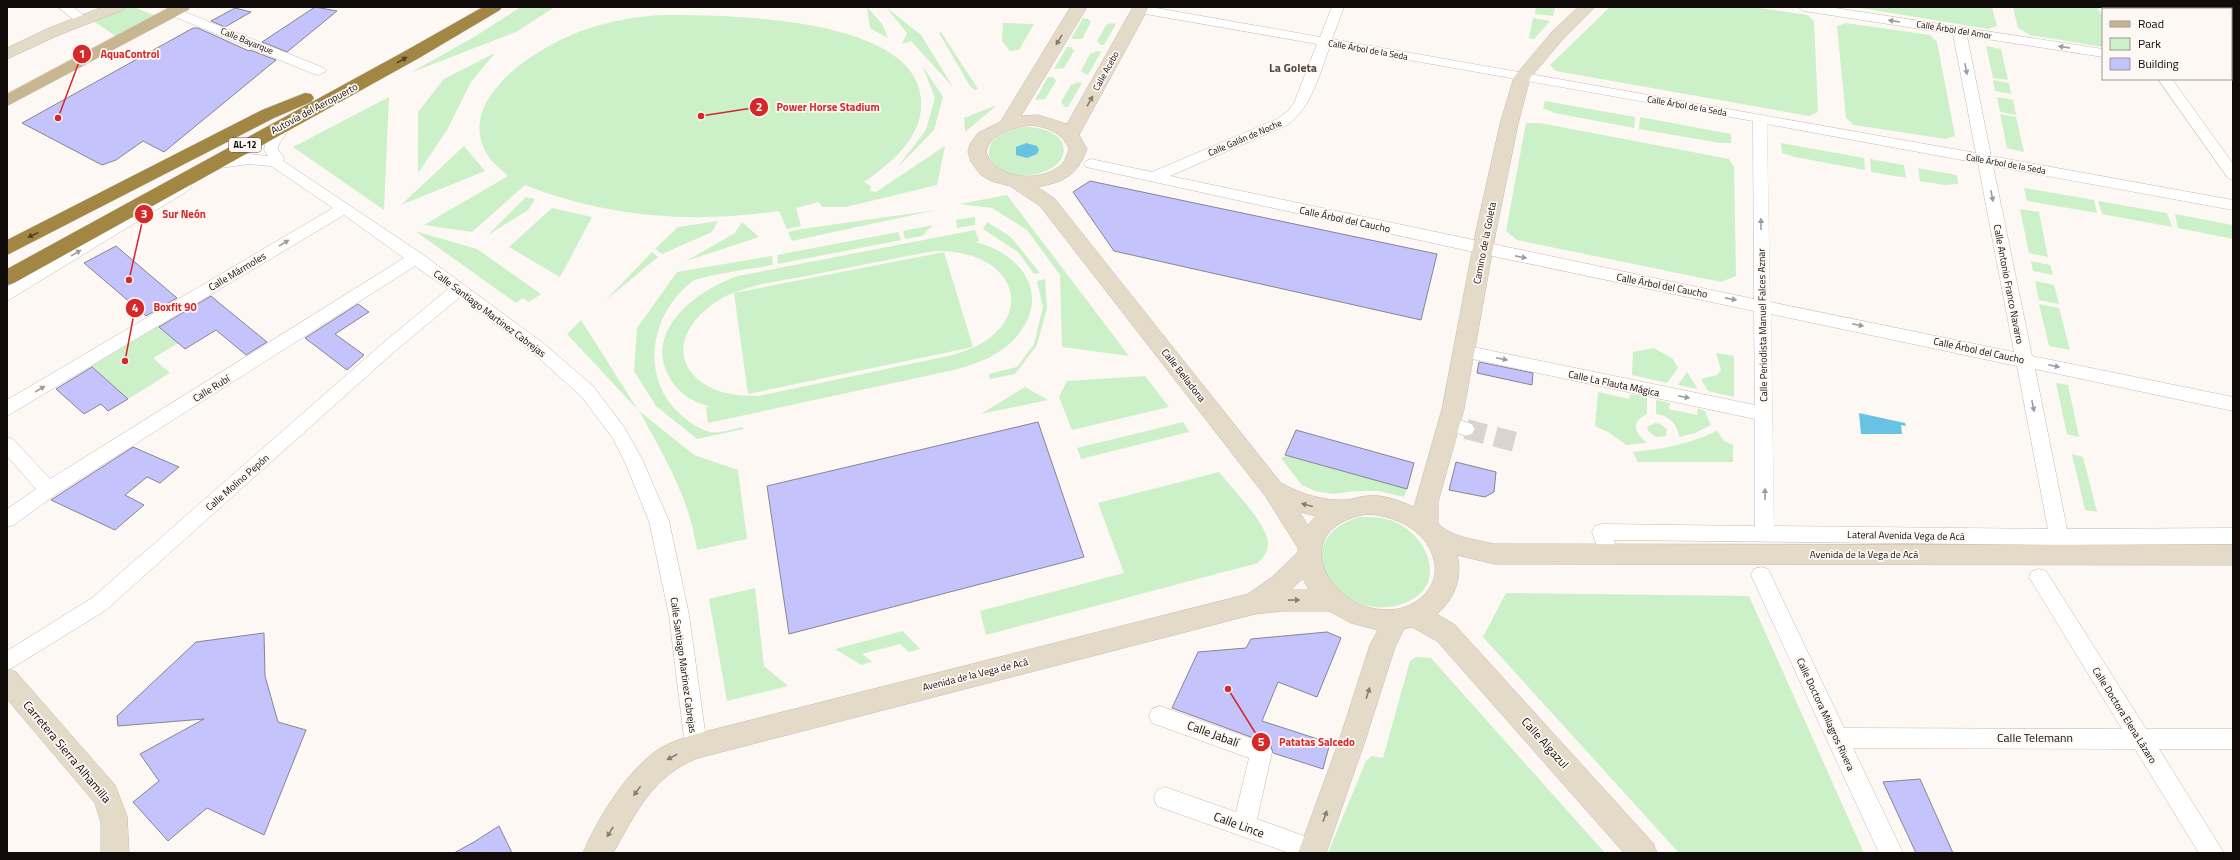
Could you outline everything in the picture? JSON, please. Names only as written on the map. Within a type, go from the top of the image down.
[{"type":"highway","name":"Autovía del Aeropuerto","points":[[7,263],[467,7]]},
{"type":"highway","name":"Autovía del Aeropuerto","points":[[7,278],[221,163],[494,7]]},
{"type":"highway","points":[[7,248],[268,114],[305,98]]},
{"type":"main road","points":[[7,101],[179,9]]},
{"type":"street","points":[[64,7],[83,20]]},
{"type":"street","points":[[7,54],[83,20],[117,7]]},
{"type":"street","points":[[1007,124],[1079,7]]},
{"type":"street","name":"Calle Galán de Noche","points":[[1155,177],[1288,118],[1301,104],[1338,7]]},
{"type":"street","name":"Camino de la Goleta","points":[[1431,532],[1425,518],[1426,502],[1458,426],[1463,352],[1509,124],[1522,77],[1557,36],[1587,7]]},
{"type":"street","name":"Calle Árbol del Amor","points":[[1804,7],[2102,53]]},
{"type":"street","name":"Calle Árbol de la Seda","points":[[1141,8],[1324,42],[1760,118],[2233,205]]},
{"type":"street","name":"Calle Acebo","points":[[1074,142],[1141,8]]},
{"type":"street","name":"Calle Bayarque","points":[[179,9],[319,71]]},
{"type":"street","name":"Calle Antonio Franco Navarro","points":[[1959,30],[2059,537]]},
{"type":"street","points":[[2166,80],[2233,176]]},
{"type":"street","name":"Calle Periodista Manuel Falces Aznar","points":[[1760,118],[1765,533]]},
{"type":"street","points":[[1060,173],[1033,182],[1016,182],[1000,177],[985,168],[978,155],[979,145],[987,134],[1007,124],[1030,120],[1046,121],[1060,126],[1091,164]]},
{"type":"street","points":[[275,162],[276,158],[271,147],[282,129]]},
{"type":"street","points":[[1047,202],[1050,184],[1072,163],[1074,142]]},
{"type":"street","name":"Calle Santiago Martinez Cabrejas","points":[[7,295],[221,163],[249,159],[275,162],[416,258],[537,347],[587,391],[618,432],[633,459],[659,520],[679,615],[696,746]]},
{"type":"street","name":"Calle Árbol del Caucho","points":[[1060,173],[1091,164],[1483,249],[2233,404]]},
{"type":"street","name":"Calle Belladona","points":[[1016,182],[1047,202],[1273,490],[1302,504],[1313,507],[1344,509]]},
{"type":"street","name":"Calle Mármoles","points":[[7,409],[344,208]]},
{"type":"street","name":"Calle Rubí","points":[[7,519],[48,490],[416,258]]},
{"type":"street","name":"Calle Molino Pepón","points":[[7,662],[99,604],[389,347],[458,290]]},
{"type":"street","name":"Calle La Flauta Mágica","points":[[1463,352],[1764,414]]},
{"type":"street","points":[[7,444],[48,490]]},
{"type":"street","points":[[1273,490],[1310,552],[1314,576],[1334,601],[1351,612],[1396,618],[1436,602],[1444,588],[1446,576],[1445,558],[1431,532],[1404,512],[1378,505],[1360,505],[1344,509],[1326,520],[1316,531],[1310,552]]},
{"type":"street","points":[[1404,512],[1421,507],[1426,502]]},
{"type":"street","name":"Avenida de la Vega de Acá","points":[[1431,532],[1459,546],[1494,554],[2233,554]]},
{"type":"street","name":"Lateral Avenida Vega de Acá","points":[[1608,554],[1602,532],[2059,537],[2233,536]]},
{"type":"street","name":"Avenida de la Vega de Acá","points":[[1255,603],[1280,585],[1310,552]]},
{"type":"street","name":"Avenida de la Vega de Acá","points":[[1446,576],[1469,562],[1494,554]]},
{"type":"street","name":"Calle Doctora Milagros Rivera","points":[[1761,575],[1838,738],[1890,853]]},
{"type":"street","name":"Calle Doctora Elena Lázaro","points":[[2040,577],[2212,853]]},
{"type":"street","name":"Avenida de la Vega de Acá","points":[[597,853],[623,810],[652,771],[670,757],[696,746],[1255,603],[1296,600],[1334,601]]},
{"type":"street","name":"Calle Algazul","points":[[1436,602],[1439,616],[1446,633]]},
{"type":"street","points":[[1312,852],[1352,741],[1383,645],[1396,618]]},
{"type":"street","name":"Calle Algazul","points":[[1396,618],[1428,622],[1446,633],[1643,853]]},
{"type":"street","name":"Carretera Sierra Alhamilla","points":[[7,680],[105,794],[112,807],[116,824],[115,853]]},
{"type":"street","name":"Calle Jabalí","points":[[1160,716],[1262,752],[1244,827]]},
{"type":"street","name":"Calle Telemann","points":[[1838,738],[2233,739]]},
{"type":"street","name":"Calle Lince","points":[[1165,798],[1312,852]]},
{"type":"green space","points":[[125,7],[134,7],[158,17],[117,37],[92,20]]},
{"type":"green space","points":[[521,7],[555,7],[516,32],[410,73],[474,37]]},
{"type":"green space","points":[[867,7],[882,24],[888,38],[870,28]]},
{"type":"green space","points":[[886,7],[921,35],[953,87],[911,41],[902,44],[907,33]]},
{"type":"green space","points":[[1536,7],[1555,7],[1553,16],[1535,14]]},
{"type":"green space","points":[[1610,7],[1754,7],[1807,15],[1814,21],[1818,112],[1809,116],[1556,71],[1550,65]]},
{"type":"green space","points":[[1855,7],[1992,7],[1997,26],[1988,29]]},
{"type":"green space","points":[[2013,7],[2097,7],[2102,14],[2102,47],[2030,35],[2018,28]]},
{"type":"green space","points":[[645,16],[729,16],[813,26],[853,36],[887,51],[911,72],[921,99],[921,113],[912,137],[904,147],[885,166],[864,182],[871,186],[870,191],[876,192],[945,146],[937,185],[846,207],[822,207],[819,202],[796,208],[801,226],[787,229],[779,211],[714,217],[650,215],[618,211],[587,204],[556,196],[525,185],[472,232],[424,225],[508,176],[490,159],[480,137],[481,116],[490,96],[505,78],[524,62],[545,49],[584,30],[604,24]]},
{"type":"green space","points":[[1083,18],[1088,19],[1091,22],[1082,39],[1071,39]]},
{"type":"green space","points":[[1533,18],[1550,21],[1534,39],[1529,38]]},
{"type":"green space","points":[[1003,23],[1034,24],[1019,50],[1010,51],[1002,41]]},
{"type":"green space","points":[[1112,23],[1116,24],[1104,45],[1101,45],[1097,41],[1106,25]]},
{"type":"green space","points":[[1846,23],[1930,35],[1937,42],[1955,136],[1946,139],[1854,125],[1846,118],[1837,26]]},
{"type":"green space","points":[[941,32],[978,89],[975,90],[970,86],[939,33]]},
{"type":"green space","points":[[1986,46],[2001,49],[2008,80],[1993,78]]},
{"type":"green space","points":[[1067,47],[1071,47],[1074,51],[1064,68],[1054,69]]},
{"type":"green space","points":[[1097,51],[1101,52],[1088,75],[1085,74],[1081,71],[1090,54]]},
{"type":"green space","points":[[495,53],[471,82],[447,130],[418,173],[418,112],[444,79]]},
{"type":"green space","points":[[922,65],[943,97],[934,130],[896,169],[926,130],[935,98]]},
{"type":"green space","points":[[1048,77],[1053,77],[1056,81],[1045,99],[1035,100]]},
{"type":"green space","points":[[1993,80],[2009,83],[2011,94],[1995,91]]},
{"type":"green space","points":[[1078,82],[1082,83],[1068,107],[1065,107],[1061,102],[1071,85]]},
{"type":"green space","points":[[389,97],[384,210],[293,147]]},
{"type":"green space","points":[[1997,97],[2013,100],[2016,115],[2000,112]]},
{"type":"green space","points":[[1545,101],[1635,117],[1634,128],[1555,113],[1543,108]]},
{"type":"green space","points":[[997,105],[965,132],[964,118]]},
{"type":"green space","points":[[2000,114],[2016,117],[2024,152],[2007,148]]},
{"type":"green space","points":[[1640,117],[1731,134],[1731,143],[1720,143],[1639,129]]},
{"type":"green space","points":[[1526,123],[1540,123],[1729,159],[1734,167],[1736,276],[1721,282],[1517,240],[1506,231]]},
{"type":"green space","points":[[1026,127],[1033,127],[1047,131],[1059,138],[1063,143],[1064,150],[1062,158],[1046,171],[1036,174],[1014,174],[1004,171],[995,165],[989,156],[989,149],[992,143],[1007,132]]},
{"type":"green space","points":[[1781,143],[1864,158],[1865,170],[1795,157],[1782,153]]},
{"type":"green space","points":[[464,146],[485,171],[401,205]]},
{"type":"green space","points":[[1870,159],[1904,165],[1906,178],[1871,172]]},
{"type":"green space","points":[[1918,168],[1957,175],[1958,184],[1944,185],[1920,181]]},
{"type":"green space","points":[[2024,188],[2094,200],[2097,213],[2027,201]]},
{"type":"green space","points":[[1007,195],[1129,356],[1062,347],[1060,275],[1027,230],[992,208],[959,204]]},
{"type":"green space","points":[[526,197],[535,199],[528,210],[488,235]]},
{"type":"green space","points":[[2098,201],[2167,213],[2172,227],[2102,214]]},
{"type":"green space","points":[[552,208],[592,217],[560,277],[509,247]]},
{"type":"green space","points":[[2020,209],[2039,212],[2048,257],[2029,253]]},
{"type":"green space","points":[[936,210],[792,241],[788,232],[802,229]]},
{"type":"green space","points":[[2175,214],[2233,225],[2233,239],[2178,228]]},
{"type":"green space","points":[[975,217],[975,225],[957,228],[956,220]]},
{"type":"green space","points":[[718,221],[712,232],[662,254],[655,249],[678,227]]},
{"type":"green space","points":[[742,222],[759,237],[686,261],[735,233]]},
{"type":"green space","points":[[987,222],[1011,237],[1040,273],[1034,274],[1018,252],[983,229]]},
{"type":"green space","points":[[933,225],[922,236],[905,239],[903,231]]},
{"type":"green space","points":[[975,230],[979,241],[975,242],[991,247],[1006,255],[1018,266],[1026,277],[1031,291],[1032,305],[1027,320],[1011,343],[996,354],[971,365],[954,370],[708,423],[706,407],[711,406],[690,399],[677,388],[664,365],[662,348],[667,331],[677,316],[690,303],[705,292],[738,276]],"holes":[[[934,251],[965,254],[989,264],[1004,278],[1011,295],[1009,313],[998,330],[978,345],[948,356],[759,396],[731,394],[713,389],[705,385],[691,372],[685,360],[683,348],[686,336],[692,325],[711,305],[733,293],[769,283]]]},
{"type":"green space","points":[[415,231],[477,249],[541,294],[529,302],[523,298],[516,303]]},
{"type":"green space","points":[[898,232],[901,240],[778,264],[777,255]]},
{"type":"green space","points":[[652,252],[658,257],[606,300]]},
{"type":"green space","points":[[944,252],[973,347],[748,394],[734,293]]},
{"type":"green space","points":[[772,256],[773,265],[718,274],[693,281],[679,294],[667,310],[660,327],[655,345],[655,363],[658,381],[666,398],[682,416],[706,431],[718,432],[743,427],[743,429],[697,439],[656,406],[634,371],[637,328],[677,272]]},
{"type":"green space","points":[[2031,261],[2050,265],[2053,275],[2033,271]]},
{"type":"green space","points":[[1045,279],[1047,308],[1037,345],[1015,374],[990,379],[989,374],[1017,367],[1034,344],[1043,307],[1037,281]]},
{"type":"green space","points":[[2035,281],[2054,285],[2059,304],[2039,300]]},
{"type":"green space","points":[[2039,304],[2059,308],[2070,350],[2049,346]]},
{"type":"green space","points":[[581,320],[638,410],[567,334]]},
{"type":"green space","points":[[156,324],[178,343],[153,358],[170,373],[128,399],[89,364]]},
{"type":"green space","points":[[1654,348],[1673,359],[1678,368],[1667,383],[1632,375],[1633,352]]},
{"type":"green space","points":[[1716,353],[1734,356],[1734,397],[1708,391],[1701,379],[1717,375],[1721,370]]},
{"type":"green space","points":[[1687,372],[1698,389],[1678,385]]},
{"type":"green space","points":[[1145,376],[1169,407],[1072,430],[1059,397],[1067,381]]},
{"type":"green space","points":[[2056,383],[2068,385],[2079,437],[2067,434]]},
{"type":"green space","points":[[1025,387],[1048,400],[981,414]]},
{"type":"green space","points":[[1598,392],[1629,399],[1630,394],[1647,397],[1647,414],[1638,420],[1636,428],[1637,432],[1647,443],[1626,445],[1610,433],[1595,426]]},
{"type":"green space","points":[[1656,400],[1670,403],[1669,409],[1697,415],[1698,408],[1705,411],[1711,425],[1695,433],[1679,437],[1677,428],[1672,421],[1656,414]]},
{"type":"green space","points":[[638,410],[694,455],[738,470],[747,539],[697,550],[688,513],[675,479],[668,463]]},
{"type":"green space","points":[[1183,422],[1189,432],[1081,459],[1077,448]]},
{"type":"green space","points":[[1655,423],[1660,424],[1667,429],[1666,436],[1656,437],[1648,431],[1647,427]]},
{"type":"green space","points":[[1717,431],[1724,441],[1733,445],[1733,462],[1638,462],[1633,452],[1676,445]]},
{"type":"green space","points":[[2072,454],[2083,457],[2097,512],[2085,510]]},
{"type":"green space","points":[[1287,456],[1407,489],[1404,497],[1379,491],[1356,491],[1333,494],[1315,491],[1302,485],[1281,458]]},
{"type":"green space","points":[[1219,472],[1254,514],[1265,532],[1268,547],[1264,556],[1258,563],[986,635],[980,611],[1124,573],[1098,503]]},
{"type":"green space","points":[[1360,517],[1381,518],[1393,521],[1404,527],[1422,546],[1428,558],[1430,569],[1429,581],[1422,591],[1411,600],[1387,607],[1364,605],[1345,595],[1330,580],[1323,563],[1324,545],[1336,529]]},
{"type":"green space","points":[[755,588],[764,666],[788,686],[727,701],[709,599]]},
{"type":"green space","points":[[1506,593],[1749,596],[1864,853],[1679,853],[1483,637]]},
{"type":"green space","points":[[903,631],[920,649],[909,652],[900,644],[862,654],[872,662],[861,665],[835,649]]},
{"type":"green space","points":[[1416,657],[1431,658],[1605,853],[1328,853],[1366,761],[1372,756],[1383,758],[1410,661]]},
{"type":"water","points":[[1026,143],[1037,146],[1039,150],[1037,154],[1027,158],[1016,155],[1016,147]]},
{"type":"water","points":[[1859,413],[1905,423],[1906,426],[1901,425],[1902,434],[1861,434]]},
{"type":"building","points":[[315,7],[337,11],[287,52],[262,42]]},
{"type":"building","points":[[235,8],[251,12],[225,27],[211,21]]},
{"type":"building","points":[[193,28],[198,28],[249,51],[250,50],[276,60],[164,152],[143,141],[116,160],[102,165],[22,123]]},
{"type":"building","points":[[1090,181],[1437,254],[1421,320],[1114,251],[1073,192]]},
{"type":"building","points":[[116,246],[177,298],[146,316],[84,263]]},
{"type":"building","points":[[211,296],[267,342],[246,355],[216,330],[185,349],[159,327]]},
{"type":"building","points":[[358,304],[369,312],[335,334],[364,355],[347,370],[305,338]]},
{"type":"building","points":[[1479,362],[1533,373],[1532,385],[1477,373]]},
{"type":"building","points":[[92,367],[128,399],[108,411],[101,404],[84,414],[56,389]]},
{"type":"building","points":[[1038,422],[1084,557],[789,634],[767,486]]},
{"type":"building","points":[[1296,430],[1414,463],[1407,489],[1285,455]]},
{"type":"building","points":[[133,447],[179,467],[160,483],[147,477],[125,495],[144,505],[115,530],[51,500]]},
{"type":"building","points":[[1456,462],[1496,472],[1494,492],[1485,497],[1449,490]]},
{"type":"building","points":[[1327,632],[1341,638],[1317,697],[1278,682],[1262,721],[1330,743],[1323,769],[1273,753],[1270,744],[1172,708],[1198,652],[1246,648],[1251,639]]},
{"type":"building","points":[[264,633],[265,676],[278,722],[306,730],[264,835],[207,808],[168,841],[133,802],[159,781],[140,754],[204,719],[118,726],[117,716],[196,642]]},
{"type":"building","points":[[1920,779],[1953,853],[1916,853],[1883,782]]},
{"type":"building","points":[[499,826],[512,853],[454,853],[474,842]]},
{"type":"tunnel","points":[[1466,429],[1519,443]]},
{"type":"place","name":"Power Horse Stadium","points":[[701,116]]},
{"type":"place","name":"AquaControl","points":[[58,118]]},
{"type":"place","name":"Sur Neón","points":[[129,280]]},
{"type":"place","name":"Boxfit 90","points":[[125,361]]},
{"type":"place","name":"Patatas Salcedo","points":[[1228,689]]},
{"type":"district","name":"La Goleta","points":[[1293,68]]}]
